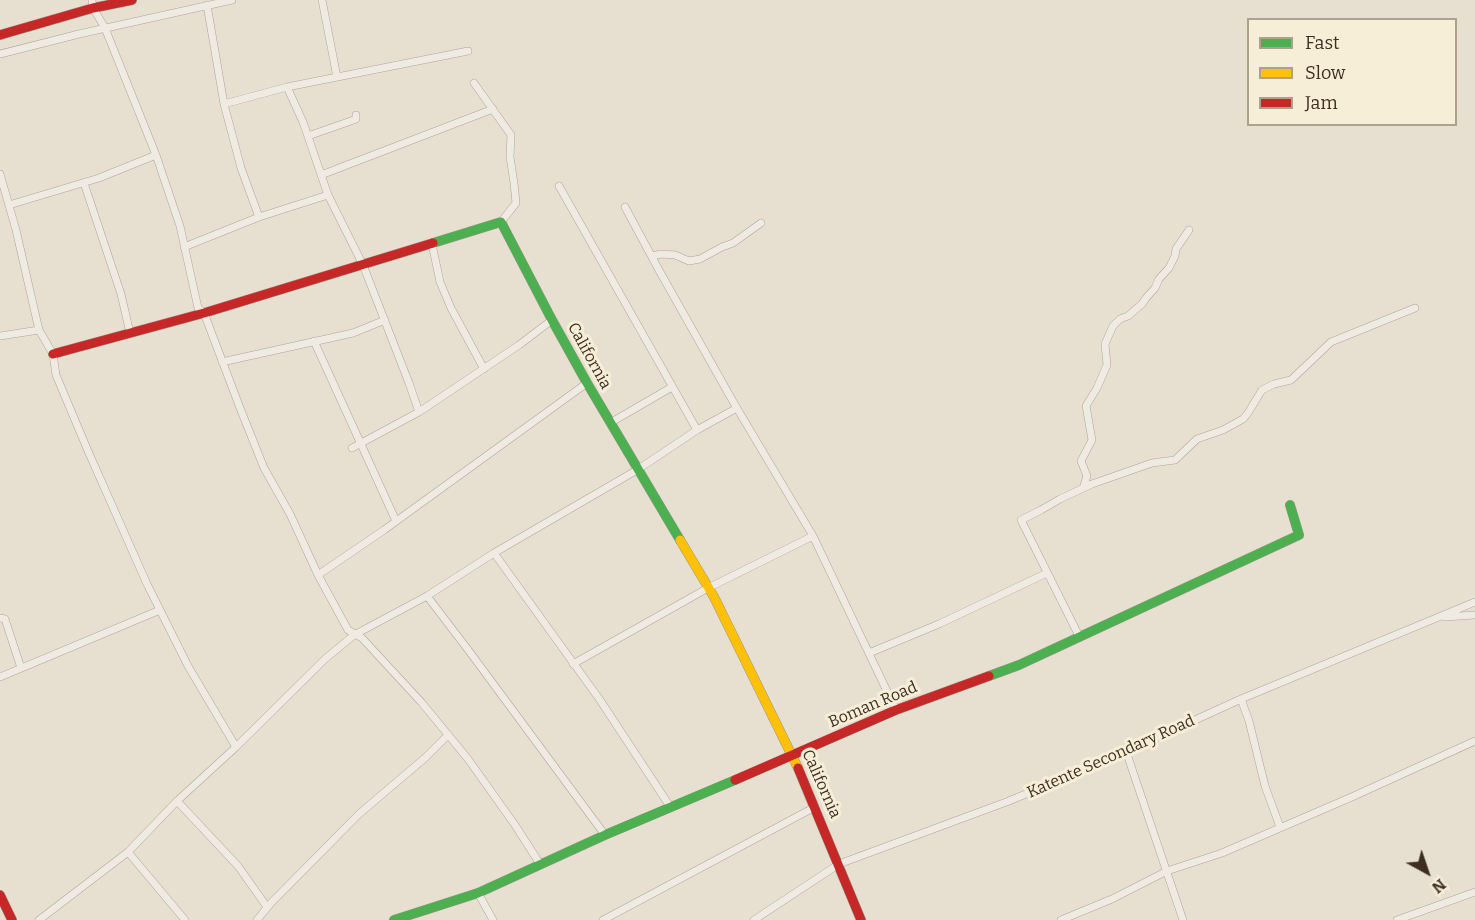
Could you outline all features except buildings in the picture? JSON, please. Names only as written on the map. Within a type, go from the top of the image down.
[{"type":"main road","points":[[0,35],[93,4],[132,0]]},
{"type":"main road","points":[[53,354],[204,313],[501,222]]},
{"type":"main road","name":"California","points":[[501,222],[587,383],[708,588],[793,755],[861,920]]},
{"type":"main road","name":"Boman Road","points":[[394,920],[478,893],[896,710],[1019,665],[1299,535],[1290,505]]},
{"type":"main road","points":[[0,895],[12,920]]},
{"type":"street","points":[[0,54],[232,0]]},
{"type":"street","points":[[322,0],[337,77]]},
{"type":"street","points":[[93,4],[105,28],[156,155],[180,226],[198,308],[204,313],[264,468],[290,514],[318,575],[348,630],[362,638],[422,703],[468,759],[540,864]]},
{"type":"street","points":[[207,5],[224,104],[241,168],[259,217]]},
{"type":"street","points":[[224,104],[287,87],[468,51]]},
{"type":"street","points":[[474,83],[511,135],[510,157],[516,203],[501,222]]},
{"type":"street","points":[[287,87],[308,136],[328,195],[363,265],[419,412]]},
{"type":"street","points":[[321,175],[493,109]]},
{"type":"street","points":[[308,136],[348,122],[356,118],[356,115]]},
{"type":"street","points":[[9,205],[99,178],[156,155]]},
{"type":"street","points":[[0,174],[39,330],[53,354],[56,375],[147,584],[188,666],[236,747]]},
{"type":"street","points":[[84,183],[120,294],[130,333]]},
{"type":"street","points":[[559,186],[697,430]]},
{"type":"street","points":[[184,247],[259,217],[328,195]]},
{"type":"street","points":[[625,207],[737,408],[813,536],[896,710]]},
{"type":"street","points":[[652,256],[675,255],[689,261],[700,259],[733,243],[761,223]]},
{"type":"street","points":[[1083,488],[1087,476],[1081,460],[1092,440],[1086,406],[1107,366],[1105,344],[1113,326],[1120,318],[1128,316],[1155,288],[1175,256],[1179,243],[1189,230]]},
{"type":"street","points":[[432,244],[440,282],[483,369]]},
{"type":"street","points":[[1078,636],[1021,519],[1083,488],[1152,464],[1175,460],[1197,439],[1223,430],[1243,418],[1262,390],[1291,380],[1331,342],[1415,308]]},
{"type":"street","points":[[222,362],[353,333],[385,320]]},
{"type":"street","points":[[352,448],[419,412],[552,321]]},
{"type":"street","points":[[0,336],[39,330]]},
{"type":"street","points":[[314,341],[396,521]]},
{"type":"street","points":[[318,575],[587,383]]},
{"type":"street","points":[[610,423],[672,387]]},
{"type":"street","points":[[39,920],[128,852],[177,801],[236,747],[325,659],[354,635],[426,596],[494,553],[637,470],[697,430],[737,408]]},
{"type":"street","points":[[573,664],[708,588],[813,536]]},
{"type":"street","points":[[494,553],[600,700],[671,808]]},
{"type":"street","points":[[869,653],[939,624],[1047,573]]},
{"type":"street","points":[[426,596],[605,836]]},
{"type":"street","name":"Katente Secondary Road","points":[[754,920],[839,864],[1009,801],[1241,699],[1475,602]]},
{"type":"street","points":[[0,677],[160,610]]},
{"type":"street","points":[[1438,618],[1475,615]]},
{"type":"street","points":[[0,618],[5,619],[21,668]]},
{"type":"street","points":[[1241,699],[1250,721],[1265,786],[1280,827]]},
{"type":"street","points":[[257,920],[267,907],[359,814],[426,757],[448,735]]},
{"type":"street","points":[[1061,920],[1112,899],[1167,872],[1222,853],[1475,741]]},
{"type":"street","points":[[1126,751],[1183,920]]},
{"type":"street","points":[[177,801],[238,866],[267,907]]},
{"type":"street","points":[[603,920],[815,807]]},
{"type":"street","points":[[128,852],[185,920]]},
{"type":"street","points":[[1396,920],[1475,892]]},
{"type":"street","points":[[478,893],[493,920]]},
{"type":"traffic: fast","points":[[433,243],[501,222],[587,383],[680,540]]},
{"type":"traffic: fast","points":[[989,676],[1019,665],[1299,535],[1290,505]]},
{"type":"traffic: fast","points":[[394,920],[478,893],[605,835],[735,780]]},
{"type":"traffic: slow","points":[[680,540],[714,597],[798,768]]},
{"type":"traffic: jam","points":[[0,35],[93,8],[132,0]]},
{"type":"traffic: jam","points":[[53,354],[204,313],[433,243]]},
{"type":"traffic: jam","points":[[735,780],[896,710],[989,676]]},
{"type":"traffic: jam","points":[[798,768],[861,920]]},
{"type":"traffic: jam","points":[[0,895],[12,920]]}]
